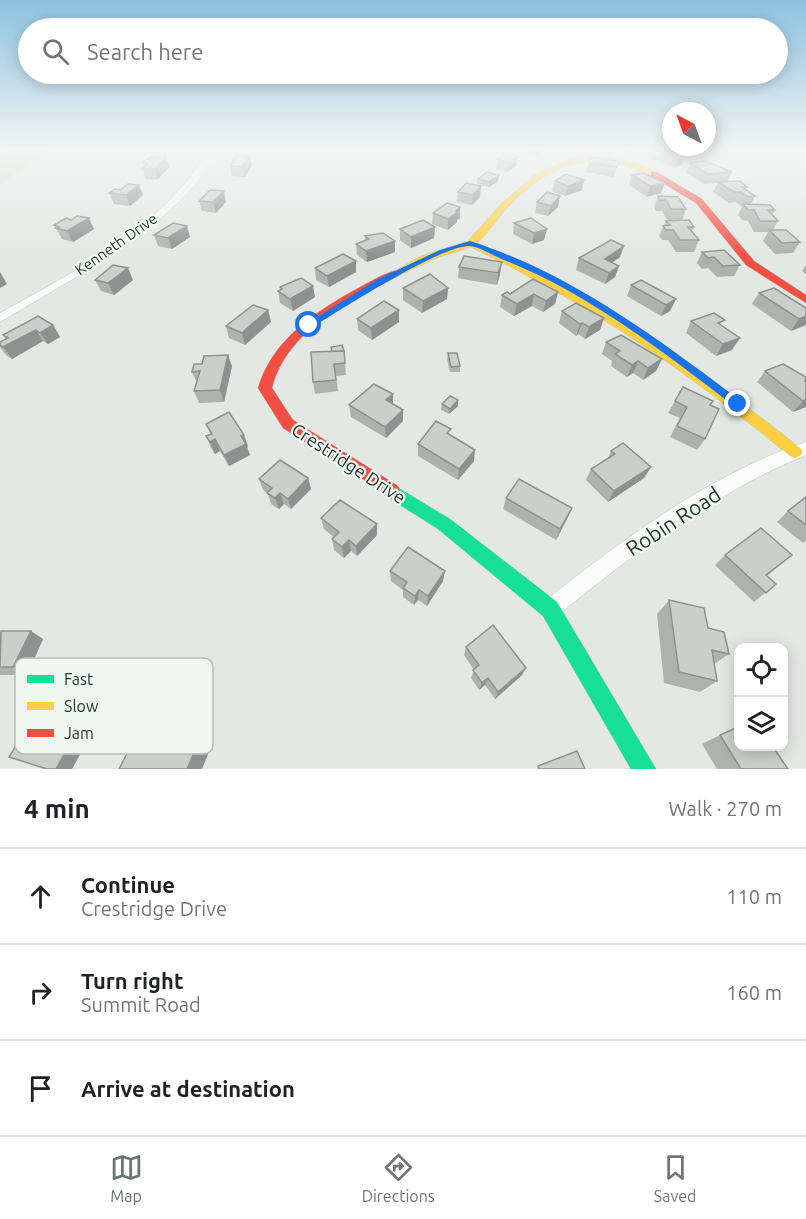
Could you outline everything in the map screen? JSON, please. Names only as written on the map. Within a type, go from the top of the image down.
[{"type":"street","name":"Kenneth Drive","points":[[0,318],[36,298],[147,224],[189,186]]},
{"type":"street","name":"Crestridge Drive","points":[[523,186],[470,243],[443,252],[381,281],[309,325],[274,363],[265,388],[288,424],[444,524],[550,609],[644,769]]},
{"type":"street","name":"Crestridge Drive","points":[[675,186],[706,208],[727,241],[744,258],[768,277],[806,300]]},
{"type":"street","points":[[470,243],[521,264],[595,303],[800,450]]},
{"type":"street","name":"Robin Road","points":[[550,609],[596,573],[716,492],[800,450]]},
{"type":"building","points":[[125,186],[138,186],[126,195],[109,193],[115,189],[120,190]]},
{"type":"building","points":[[463,186],[481,186],[473,195],[458,192]]},
{"type":"building","points":[[724,186],[746,186],[742,187],[755,196],[748,197],[741,192],[734,192]]},
{"type":"building","points":[[210,190],[224,191],[213,202],[199,201]]},
{"type":"building","points":[[547,192],[560,196],[551,206],[537,202]]},
{"type":"building","points":[[658,196],[678,197],[686,209],[671,209],[666,200],[660,200]]},
{"type":"building","points":[[447,203],[460,207],[456,211],[458,212],[448,219],[433,213]]},
{"type":"building","points":[[743,204],[770,205],[775,210],[768,210],[778,221],[760,221],[754,210],[748,210]]},
{"type":"building","points":[[77,216],[89,218],[67,231],[56,228],[59,227],[54,225],[66,218],[71,220]]},
{"type":"building","points":[[531,218],[547,229],[534,233],[514,223]]},
{"type":"building","points":[[423,220],[435,227],[411,237],[400,229]]},
{"type":"building","points":[[689,220],[694,227],[688,227],[699,240],[680,240],[673,230],[666,230],[663,226],[670,225],[666,221]]},
{"type":"building","points":[[173,223],[187,226],[168,238],[154,235]]},
{"type":"building","points":[[769,230],[786,230],[800,242],[782,243]]},
{"type":"building","points":[[383,233],[395,241],[366,251],[356,244],[369,239],[365,236]]},
{"type":"building","points":[[611,240],[624,246],[605,259],[619,266],[609,273],[579,258]]},
{"type":"building","points":[[724,250],[740,265],[723,266],[714,257],[708,258],[702,252]]},
{"type":"building","points":[[343,254],[356,261],[327,276],[315,268]]},
{"type":"building","points":[[464,256],[502,262],[498,273],[459,267]]},
{"type":"building","points":[[113,265],[128,268],[108,283],[95,280]]},
{"type":"building","points":[[430,274],[448,288],[423,301],[403,288]]},
{"type":"building","points":[[301,278],[313,286],[290,299],[278,291],[282,289],[280,287]]},
{"type":"building","points":[[533,279],[558,292],[546,301],[534,294],[517,304],[502,295],[507,292],[510,294]]},
{"type":"building","points":[[641,280],[676,299],[666,305],[631,285]]},
{"type":"building","points":[[774,288],[806,308],[806,316],[799,319],[759,293]]},
{"type":"building","points":[[384,301],[399,310],[371,328],[357,319]]},
{"type":"building","points":[[576,303],[604,318],[589,327],[580,324],[562,311]]},
{"type":"building","points":[[253,305],[268,310],[242,333],[226,326]]},
{"type":"building","points":[[714,313],[725,320],[718,323],[740,338],[723,344],[691,321]]},
{"type":"building","points":[[38,316],[53,325],[40,333],[36,330],[3,347],[0,345],[0,342],[8,338],[3,335]]},
{"type":"building","points":[[621,335],[662,359],[648,368],[638,361],[632,365],[615,354],[620,351],[606,342]]},
{"type":"building","points":[[342,345],[344,351],[332,352],[331,347]]},
{"type":"building","points":[[344,351],[345,363],[334,364],[336,380],[313,382],[311,352]]},
{"type":"building","points":[[448,353],[457,353],[460,366],[451,367]]},
{"type":"building","points":[[228,355],[220,390],[194,391],[200,371],[192,372],[194,364],[202,364],[204,356]]},
{"type":"building","points":[[783,364],[806,377],[806,399],[803,401],[765,371]]},
{"type":"building","points":[[374,384],[393,394],[386,400],[403,410],[385,427],[349,405]]},
{"type":"building","points":[[683,387],[713,401],[710,405],[719,409],[705,439],[677,426],[687,407],[675,401]]},
{"type":"building","points":[[450,396],[458,400],[450,409],[442,404]]},
{"type":"building","points":[[229,412],[244,435],[241,436],[246,444],[224,455],[215,439],[210,442],[206,436],[212,434],[206,424]]},
{"type":"building","points":[[436,421],[451,429],[447,433],[475,450],[459,469],[418,444]]},
{"type":"building","points":[[623,443],[651,467],[614,491],[591,469],[615,454],[611,451]]},
{"type":"building","points":[[280,460],[308,478],[288,499],[280,493],[275,498],[267,493],[272,488],[259,479]]},
{"type":"building","points":[[519,479],[572,508],[560,529],[506,498]]},
{"type":"building","points":[[806,497],[806,525],[788,511]]},
{"type":"building","points":[[340,500],[377,524],[356,546],[349,540],[342,547],[332,539],[339,532],[321,518]]},
{"type":"building","points":[[761,528],[792,555],[766,575],[776,584],[766,593],[725,555]]},
{"type":"building","points":[[408,547],[445,571],[428,596],[419,590],[415,596],[403,588],[407,582],[390,571]]},
{"type":"building","points":[[669,600],[704,608],[708,628],[724,632],[729,654],[712,650],[717,681],[679,672]]},
{"type":"building","points":[[493,625],[526,668],[498,692],[488,678],[482,683],[473,670],[479,665],[466,647]]},
{"type":"building","points":[[1,631],[31,631],[18,658],[15,658],[13,667],[0,667]]},
{"type":"building","points":[[734,729],[734,751],[776,751],[788,769],[741,769],[720,735]]},
{"type":"building","points":[[15,747],[15,754],[64,754],[56,769],[47,769],[9,757]]},
{"type":"building","points":[[577,751],[585,769],[539,769],[538,766]]},
{"type":"building","points":[[127,754],[193,754],[187,769],[119,769]]},
{"type":"traffic: fast","points":[[392,491],[444,524],[550,609],[644,769]]},
{"type":"traffic: slow","points":[[394,274],[432,256],[471,243],[505,205],[526,186]]},
{"type":"traffic: slow","points":[[470,243],[558,287],[640,336],[718,391],[795,452]]},
{"type":"traffic: jam","points":[[674,186],[699,201],[750,263],[806,300]]},
{"type":"traffic: jam","points":[[392,491],[288,424],[265,388],[273,366],[282,351],[295,337],[326,312],[394,274]]},
{"type":"route","points":[[309,325],[381,281],[443,252],[470,243],[521,264],[595,303],[659,345],[738,404]]}]
